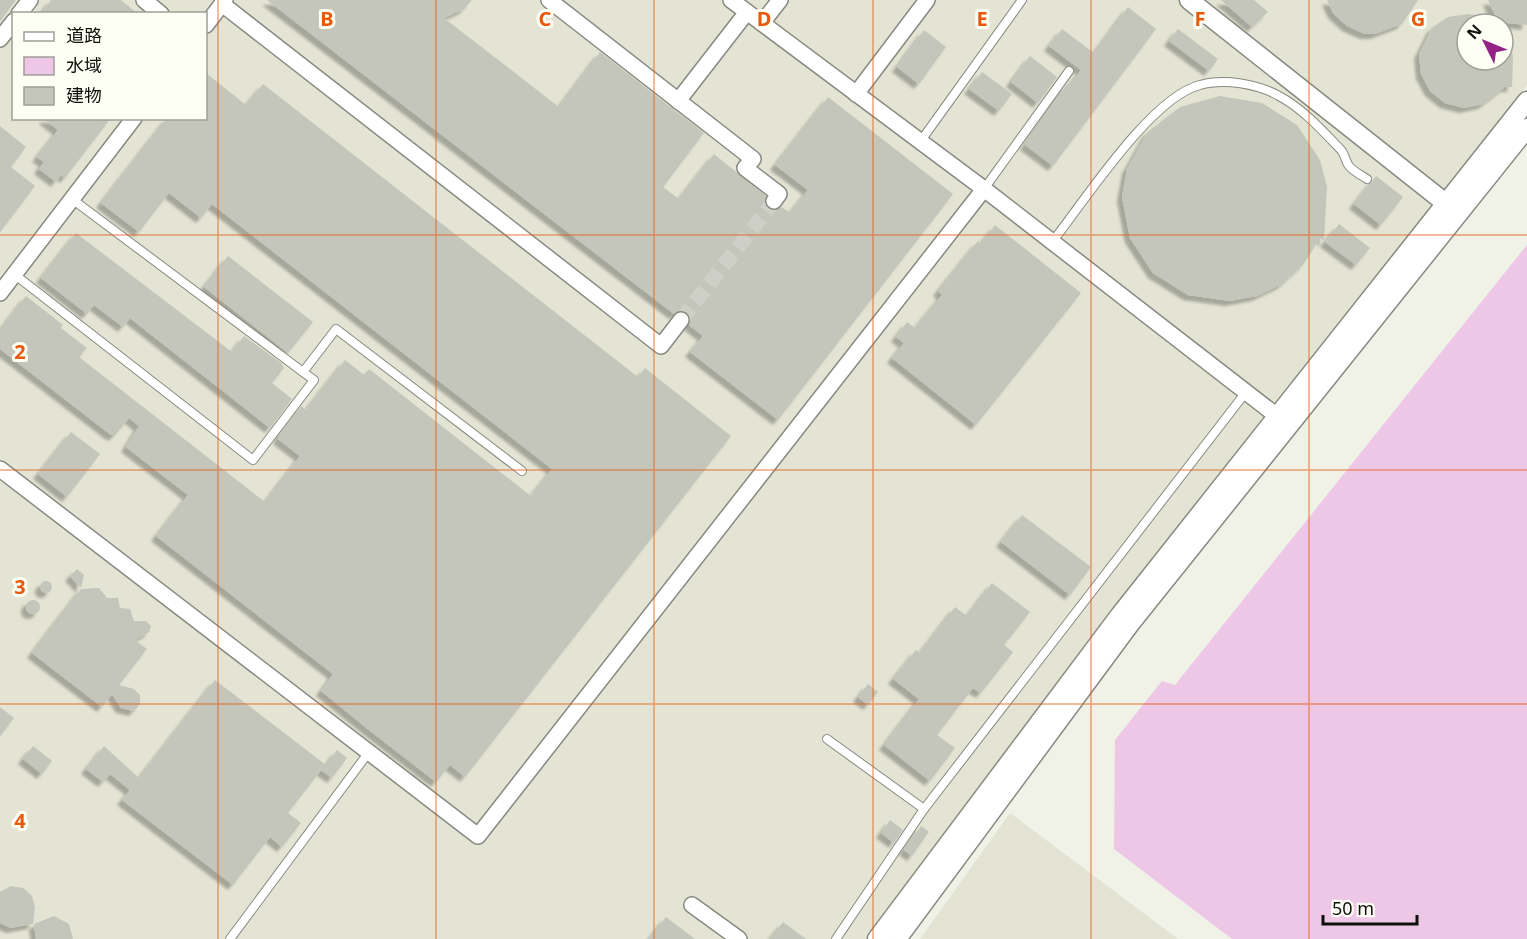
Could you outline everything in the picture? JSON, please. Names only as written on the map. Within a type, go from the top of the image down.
[{"type":"street","points":[[144,0],[159,12]]},
{"type":"street","points":[[549,0],[753,159],[745,168],[779,194],[774,201]]},
{"type":"street","points":[[731,0],[984,189],[1283,421]]},
{"type":"street","points":[[762,23],[780,0]]},
{"type":"street","points":[[856,94],[927,0]]},
{"type":"street","points":[[1189,0],[1452,209]]},
{"type":"street","points":[[207,24],[223,2],[661,346],[681,320]]},
{"type":"street","points":[[678,101],[747,12]]},
{"type":"street","points":[[0,39],[12,24]]},
{"type":"street","points":[[877,939],[1120,615],[1283,421],[1452,209],[1527,101]]},
{"type":"street","points":[[0,292],[132,120]]},
{"type":"street","points":[[1452,209],[1527,128]]},
{"type":"street","points":[[0,469],[478,836],[984,189]]},
{"type":"street","points":[[897,939],[1283,421]]},
{"type":"street","points":[[692,904],[739,939]]},
{"type":"lane","points":[[920,142],[1022,0]]},
{"type":"lane","points":[[984,189],[1070,71]]},
{"type":"lane","points":[[1052,242],[1145,124],[1170,101],[1199,85],[1224,83],[1257,86],[1281,96],[1318,126],[1343,153],[1347,165],[1367,179]]},
{"type":"lane","points":[[14,274],[253,460],[314,380],[72,199]]},
{"type":"lane","points":[[303,372],[336,329],[522,471]]},
{"type":"lane","points":[[836,939],[924,809],[1246,392]]},
{"type":"lane","points":[[827,739],[924,809]]},
{"type":"lane","points":[[230,939],[369,752]]},
{"type":"shaded area","points":[[0,0],[1527,0],[1527,85],[868,939],[0,939]]},
{"type":"shaded area","points":[[1010,813],[1178,939],[920,939]]},
{"type":"water","points":[[1527,245],[1527,939],[1232,939],[1114,849],[1115,740],[1162,681],[1175,685]]},
{"type":"building","points":[[0,0],[16,0],[0,21]]},
{"type":"building","points":[[51,0],[121,0],[136,12],[42,12]]},
{"type":"building","points":[[267,0],[472,0],[464,9],[444,18],[559,107],[600,52],[704,133],[663,187],[679,199],[714,154],[766,196],[765,204],[768,209],[774,211],[782,207],[790,213],[808,190],[775,165],[828,97],[953,194],[778,420],[690,352],[703,336],[689,325],[690,317],[687,313],[682,310],[674,314]]},
{"type":"building","points":[[1221,0],[1254,0],[1268,12],[1252,27]]},
{"type":"building","points":[[1327,0],[1418,0],[1402,24],[1375,34],[1365,34],[1347,26],[1333,13]]},
{"type":"building","points":[[1488,0],[1527,0],[1527,25],[1515,24],[1515,12],[1493,12]]},
{"type":"building","points":[[1128,7],[1156,29],[1053,166],[1025,145],[1067,84],[1069,86],[1081,70],[1049,46],[1062,29],[1094,53]]},
{"type":"building","points":[[1455,16],[1455,72],[1513,72],[1512,87],[1505,87],[1483,104],[1464,108],[1445,103],[1430,91],[1421,74],[1419,54],[1432,28],[1448,17]]},
{"type":"building","points":[[1178,29],[1218,59],[1209,71],[1169,41]]},
{"type":"building","points":[[924,30],[946,47],[919,84],[897,67]]},
{"type":"building","points":[[1030,56],[1057,77],[1038,103],[1011,82]]},
{"type":"building","points":[[982,72],[1012,94],[999,111],[969,89]]},
{"type":"building","points":[[207,74],[246,105],[263,84],[638,377],[645,368],[731,436],[465,777],[450,765],[436,782],[369,730],[321,691],[333,674],[156,536],[188,495],[126,447],[139,426],[129,418],[115,435],[111,435],[0,349],[0,330],[26,296],[63,325],[61,328],[87,348],[79,357],[265,502],[300,456],[278,439],[280,435],[301,406],[306,410],[345,360],[364,375],[369,369],[531,496],[552,469],[212,204],[201,218],[169,193],[139,232],[101,203],[165,120],[207,120]]},
{"type":"building","points":[[1220,96],[1262,103],[1297,125],[1320,160],[1327,187],[1324,241],[1320,238],[1303,265],[1282,284],[1257,296],[1230,301],[1188,295],[1153,273],[1130,238],[1122,197],[1127,169],[1147,133],[1180,107]]},
{"type":"building","points":[[46,120],[109,120],[65,178],[61,175],[56,182],[39,169],[44,162],[37,157],[58,130]]},
{"type":"building","points":[[0,126],[26,147],[11,167],[35,186],[0,232]]},
{"type":"building","points":[[1376,176],[1403,197],[1381,225],[1354,204]]},
{"type":"building","points":[[1339,224],[1370,248],[1356,265],[1325,242]]},
{"type":"building","points":[[995,225],[1081,293],[976,425],[892,358],[904,343],[896,337],[907,322],[915,328],[942,295],[938,291],[978,241],[981,244]]},
{"type":"building","points":[[76,233],[232,352],[244,336],[281,363],[284,368],[272,383],[292,399],[270,428],[130,318],[123,327],[94,305],[87,314],[41,278]]},
{"type":"building","points":[[228,256],[313,322],[288,353],[204,287]]},
{"type":"building","points":[[71,432],[100,454],[67,497],[38,474]]},
{"type":"building","points":[[1022,515],[1091,567],[1070,595],[1001,542]]},
{"type":"building","points":[[77,569],[84,575],[81,588],[70,576]]},
{"type":"building","points":[[48,581],[52,587],[48,593],[44,593],[40,585]]},
{"type":"building","points":[[992,583],[1030,612],[1004,645],[1013,652],[981,693],[973,688],[937,735],[955,748],[930,781],[884,745],[919,699],[893,679],[916,650],[920,653],[955,607],[967,616]]},
{"type":"building","points":[[99,588],[107,598],[118,598],[120,608],[130,609],[134,621],[146,621],[151,626],[149,632],[135,640],[147,649],[119,685],[134,689],[140,695],[140,704],[134,711],[121,708],[112,694],[102,707],[32,653],[81,589]]},
{"type":"building","points":[[33,600],[38,602],[40,607],[38,612],[33,614],[28,612],[26,607],[28,602]]},
{"type":"building","points":[[215,680],[326,765],[337,750],[347,758],[332,778],[321,770],[288,813],[301,823],[282,847],[270,837],[233,885],[122,800],[130,790],[110,774],[103,782],[86,769],[104,746],[139,778]]},
{"type":"building","points":[[868,684],[878,692],[868,705],[858,697]]},
{"type":"building","points":[[0,707],[14,718],[0,736]]},
{"type":"building","points":[[33,746],[52,761],[42,774],[23,759]]},
{"type":"building","points":[[890,820],[903,830],[894,843],[881,833]]},
{"type":"building","points":[[921,826],[929,832],[912,856],[904,850]]},
{"type":"building","points":[[11,886],[23,888],[32,896],[35,907],[33,924],[11,928],[0,923],[0,892]]},
{"type":"building","points":[[54,916],[69,924],[73,939],[36,939],[34,924]]},
{"type":"building","points":[[666,917],[695,939],[649,939]]},
{"type":"building","points":[[783,922],[806,939],[770,939]]},
{"type":"tunnel","points":[[681,320],[774,201]]}]
